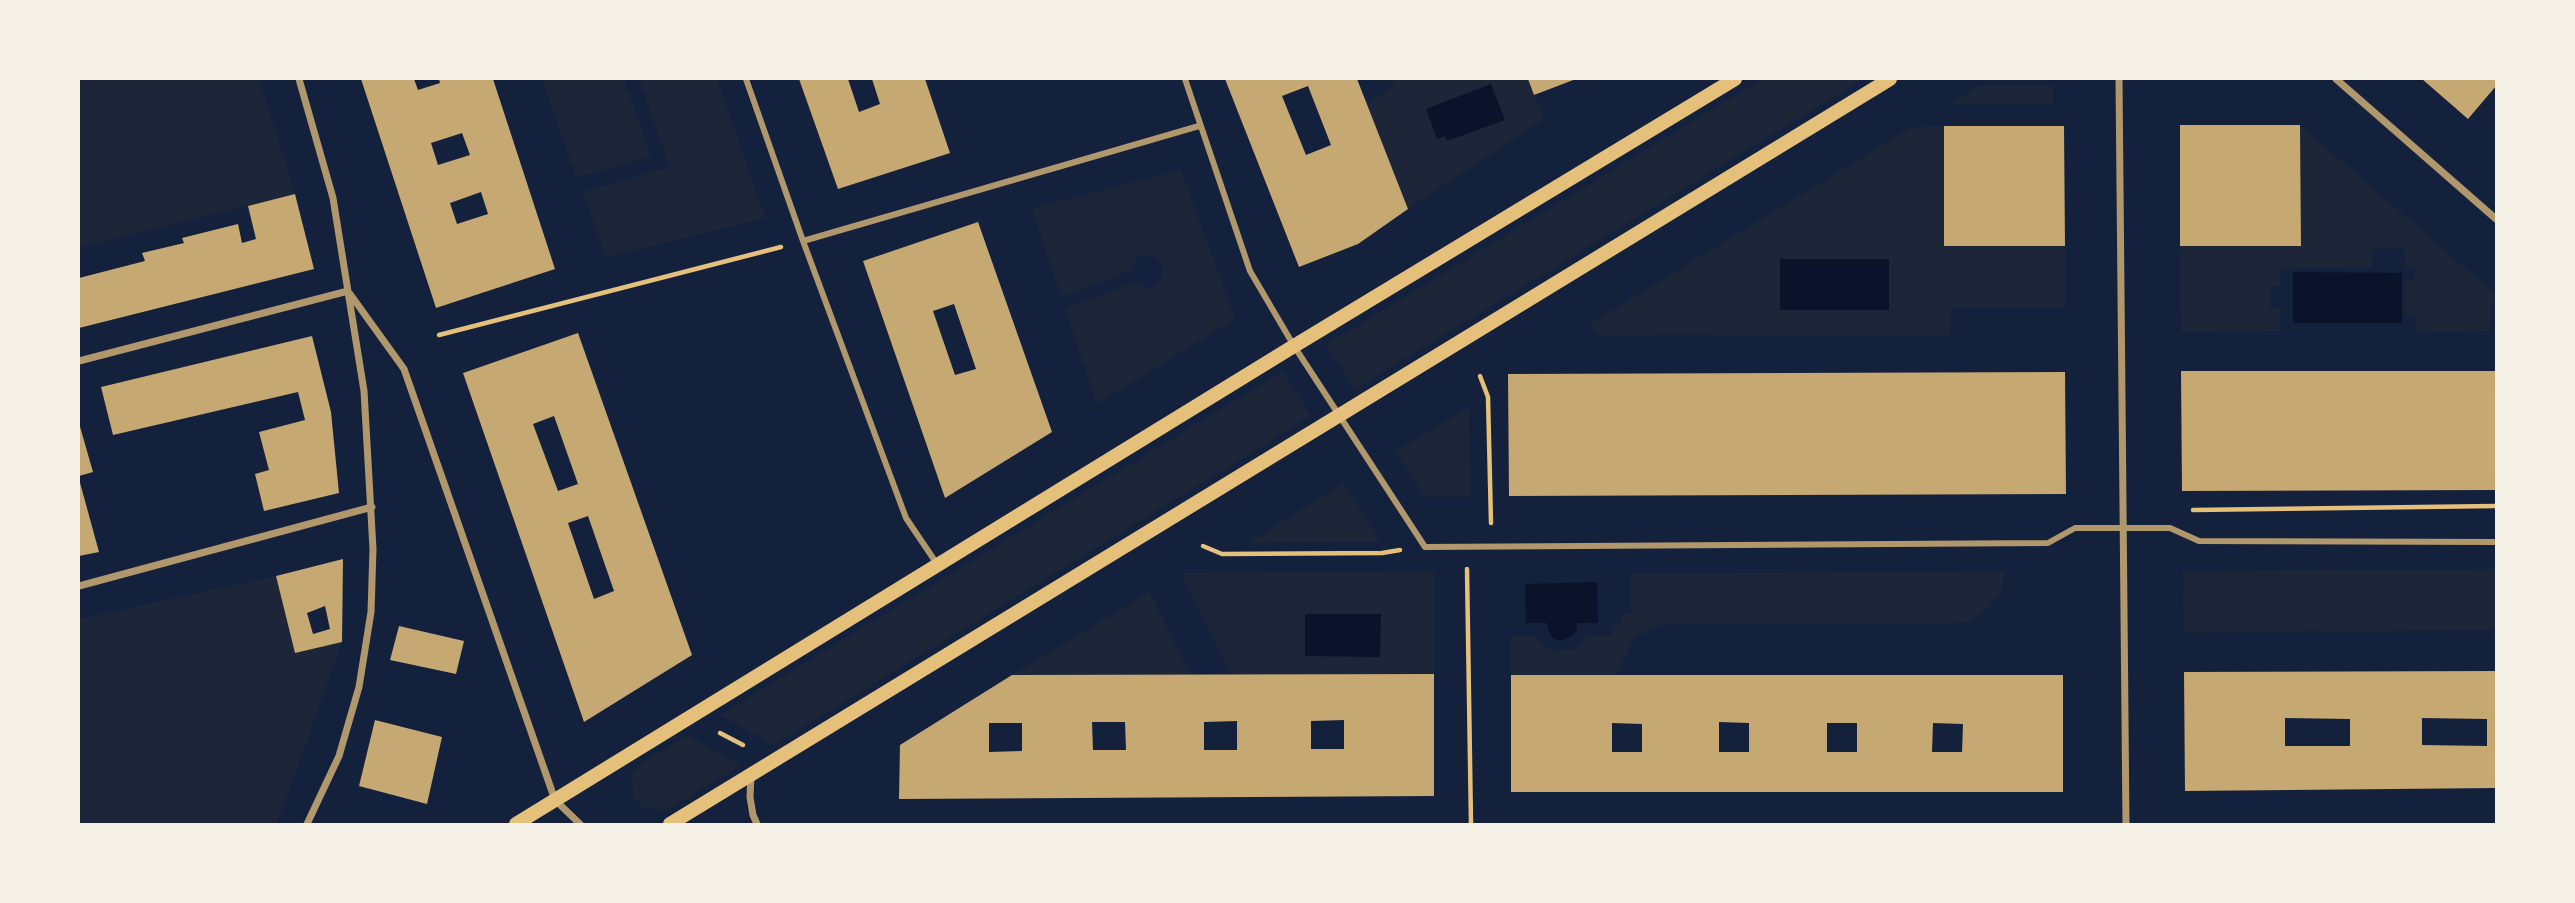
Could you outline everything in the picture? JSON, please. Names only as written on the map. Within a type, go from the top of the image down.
[{"type":"main road","points":[[516,824],[1294,346],[1735,79]]},
{"type":"main road","points":[[670,824],[1891,79]]},
{"type":"street","points":[[299,79],[332,198],[348,291],[364,391],[372,507],[371,612],[359,687],[339,756],[307,824]]},
{"type":"street","points":[[746,79],[803,242],[906,518],[939,566]]},
{"type":"street","points":[[1185,79],[1250,271],[1294,346],[1425,547],[2048,543],[2075,528],[2170,528],[2199,541],[2496,542]]},
{"type":"street","points":[[2119,79],[2126,824]]},
{"type":"street","points":[[2336,79],[2496,219]]},
{"type":"street","points":[[803,242],[1199,126]]},
{"type":"street","points":[[79,362],[348,291]]},
{"type":"street","points":[[348,291],[404,369],[555,800],[580,824]]},
{"type":"street","points":[[79,586],[372,507]]},
{"type":"street","points":[[751,775],[750,797],[757,824]]},
{"type":"path","points":[[439,335],[753,254]]},
{"type":"path","points":[[1480,376],[1488,397],[1492,548]]},
{"type":"path","points":[[2183,510],[2496,506]]},
{"type":"path","points":[[1203,546],[1222,554],[1382,553],[1425,547]]},
{"type":"path","points":[[1468,587],[1471,824]]},
{"type":"path","points":[[716,730],[748,748]]},
{"type":"shaded area","points":[[79,79],[259,79],[295,194],[79,248]]},
{"type":"shaded area","points":[[542,79],[624,79],[651,157],[576,177]]},
{"type":"shaded area","points":[[639,79],[717,79],[765,218],[606,257],[583,192],[670,167]]},
{"type":"shaded area","points":[[1396,79],[1528,79],[1544,119],[1408,209],[1366,103],[1390,89]],"holes":[[[1491,85],[1447,141],[1445,136],[1436,139]]]},
{"type":"shaded area","points":[[1762,79],[1863,79],[1355,389],[1326,345]]},
{"type":"shaded area","points":[[1491,84],[1505,120],[1447,141],[1445,136],[1437,139],[1426,109]]},
{"type":"shaded area","points":[[1979,86],[2053,86],[2053,104],[1948,104]]},
{"type":"shaded area","points":[[2300,125],[2496,295],[2491,308],[2490,331],[2416,333],[2416,317],[2406,316],[2406,280],[2415,280],[2415,268],[2405,267],[2405,249],[2372,249],[2372,267],[2280,269],[2280,286],[2270,287],[2270,308],[2280,308],[2280,331],[2181,332],[2180,246],[2301,245]]},
{"type":"shaded area","points":[[1944,126],[1944,246],[2065,246],[2065,308],[1951,308],[1950,335],[1599,336],[1590,324],[1912,127]]},
{"type":"shaded area","points":[[1181,170],[1235,319],[1097,404],[1065,309],[1135,282],[1147,288],[1154,287],[1161,280],[1164,267],[1153,255],[1144,255],[1137,258],[1130,271],[1061,297],[1032,208]]},
{"type":"shaded area","points":[[1780,259],[1889,259],[1889,310],[1780,310]]},
{"type":"shaded area","points":[[2293,272],[2402,273],[2402,323],[2293,323]]},
{"type":"shaded area","points":[[1283,371],[1311,416],[774,745],[720,715]]},
{"type":"shaded area","points":[[1469,407],[1470,497],[1425,497],[1396,451]]},
{"type":"shaded area","points":[[1344,483],[1380,542],[1248,543]]},
{"type":"shaded area","points":[[2496,569],[2496,671],[2494,630],[2184,633],[2183,571]]},
{"type":"shaded area","points":[[1434,571],[1434,674],[1231,675],[1181,573]]},
{"type":"shaded area","points":[[2005,571],[2000,594],[1986,610],[1970,621],[1665,623],[1633,639],[1616,675],[1511,675],[1511,636],[1535,636],[1544,646],[1556,651],[1575,649],[1582,644],[1586,636],[1611,636],[1612,624],[1621,625],[1621,614],[1631,614],[1631,574]]},
{"type":"shaded area","points":[[276,576],[295,653],[342,642],[277,824],[79,824],[79,619]]},
{"type":"shaded area","points":[[1597,582],[1598,623],[1577,623],[1573,635],[1562,641],[1554,639],[1549,633],[1547,623],[1526,623],[1525,584]]},
{"type":"shaded area","points":[[1149,592],[1191,675],[1012,675]]},
{"type":"shaded area","points":[[1305,614],[1381,614],[1380,657],[1305,656]]},
{"type":"shaded area","points":[[687,735],[741,765],[666,810],[644,808],[633,797],[632,774],[642,763]]},
{"type":"building","points":[[361,79],[414,79],[418,90],[440,83],[439,79],[493,79],[555,269],[436,308]],"holes":[[[462,133],[470,155],[438,165],[431,143]],[[481,192],[488,214],[457,224],[450,203]]]},
{"type":"building","points":[[799,79],[848,79],[859,112],[880,104],[872,79],[925,79],[950,153],[838,189]]},
{"type":"building","points":[[1225,79],[1357,79],[1408,209],[1358,244],[1299,267]],"holes":[[[1308,86],[1331,145],[1306,155],[1282,96]]]},
{"type":"building","points":[[1528,79],[1576,79],[1534,95]]},
{"type":"building","points":[[2422,79],[2496,79],[2496,86],[2468,119]]},
{"type":"building","points":[[2180,125],[2300,125],[2301,246],[2180,246]]},
{"type":"building","points":[[1944,126],[2064,126],[2065,246],[1944,246]]},
{"type":"building","points":[[295,194],[314,269],[79,328],[79,278],[145,261],[142,253],[184,243],[182,238],[238,224],[242,243],[256,239],[248,206]]},
{"type":"building","points":[[978,222],[1052,432],[945,498],[863,261]],"holes":[[[954,304],[976,369],[955,375],[933,311]]]},
{"type":"building","points":[[578,333],[692,655],[584,722],[463,373]],"holes":[[[554,416],[578,484],[558,491],[533,424]],[[588,516],[614,591],[594,599],[568,523]]]},
{"type":"building","points":[[312,336],[331,412],[339,493],[264,511],[255,474],[269,470],[259,432],[305,420],[298,392],[113,435],[101,387]]},
{"type":"building","points":[[2181,371],[2496,371],[2496,490],[2182,491]]},
{"type":"building","points":[[2065,372],[2066,494],[1509,496],[1508,374]]},
{"type":"building","points":[[79,423],[93,472],[79,476]]},
{"type":"building","points":[[79,479],[99,552],[79,556]]},
{"type":"building","points":[[343,559],[342,642],[295,653],[276,576]],"holes":[[[325,606],[330,629],[313,634],[307,613]]]},
{"type":"building","points":[[399,626],[464,641],[456,674],[390,660]]},
{"type":"building","points":[[2496,671],[2496,788],[2185,791],[2184,672]],"holes":[[[2285,718],[2350,719],[2350,746],[2285,746]],[[2422,718],[2487,719],[2487,746],[2422,745]]]},
{"type":"building","points":[[1434,674],[1434,796],[899,799],[900,745],[1012,675]],"holes":[[[1344,720],[1344,749],[1311,749],[1311,721]],[[1237,721],[1237,750],[1204,750],[1204,722]],[[1092,722],[1125,722],[1126,750],[1093,750]],[[989,723],[1022,723],[1022,751],[989,752]]]},
{"type":"building","points":[[1511,675],[2063,675],[2063,792],[1511,792]],"holes":[[[1719,722],[1749,723],[1749,752],[1719,752]],[[1612,723],[1642,724],[1642,752],[1612,752]],[[1827,723],[1857,723],[1857,752],[1827,752]],[[1933,723],[1963,724],[1962,752],[1932,752]]]},
{"type":"building","points":[[375,720],[442,737],[427,804],[359,786]]}]
